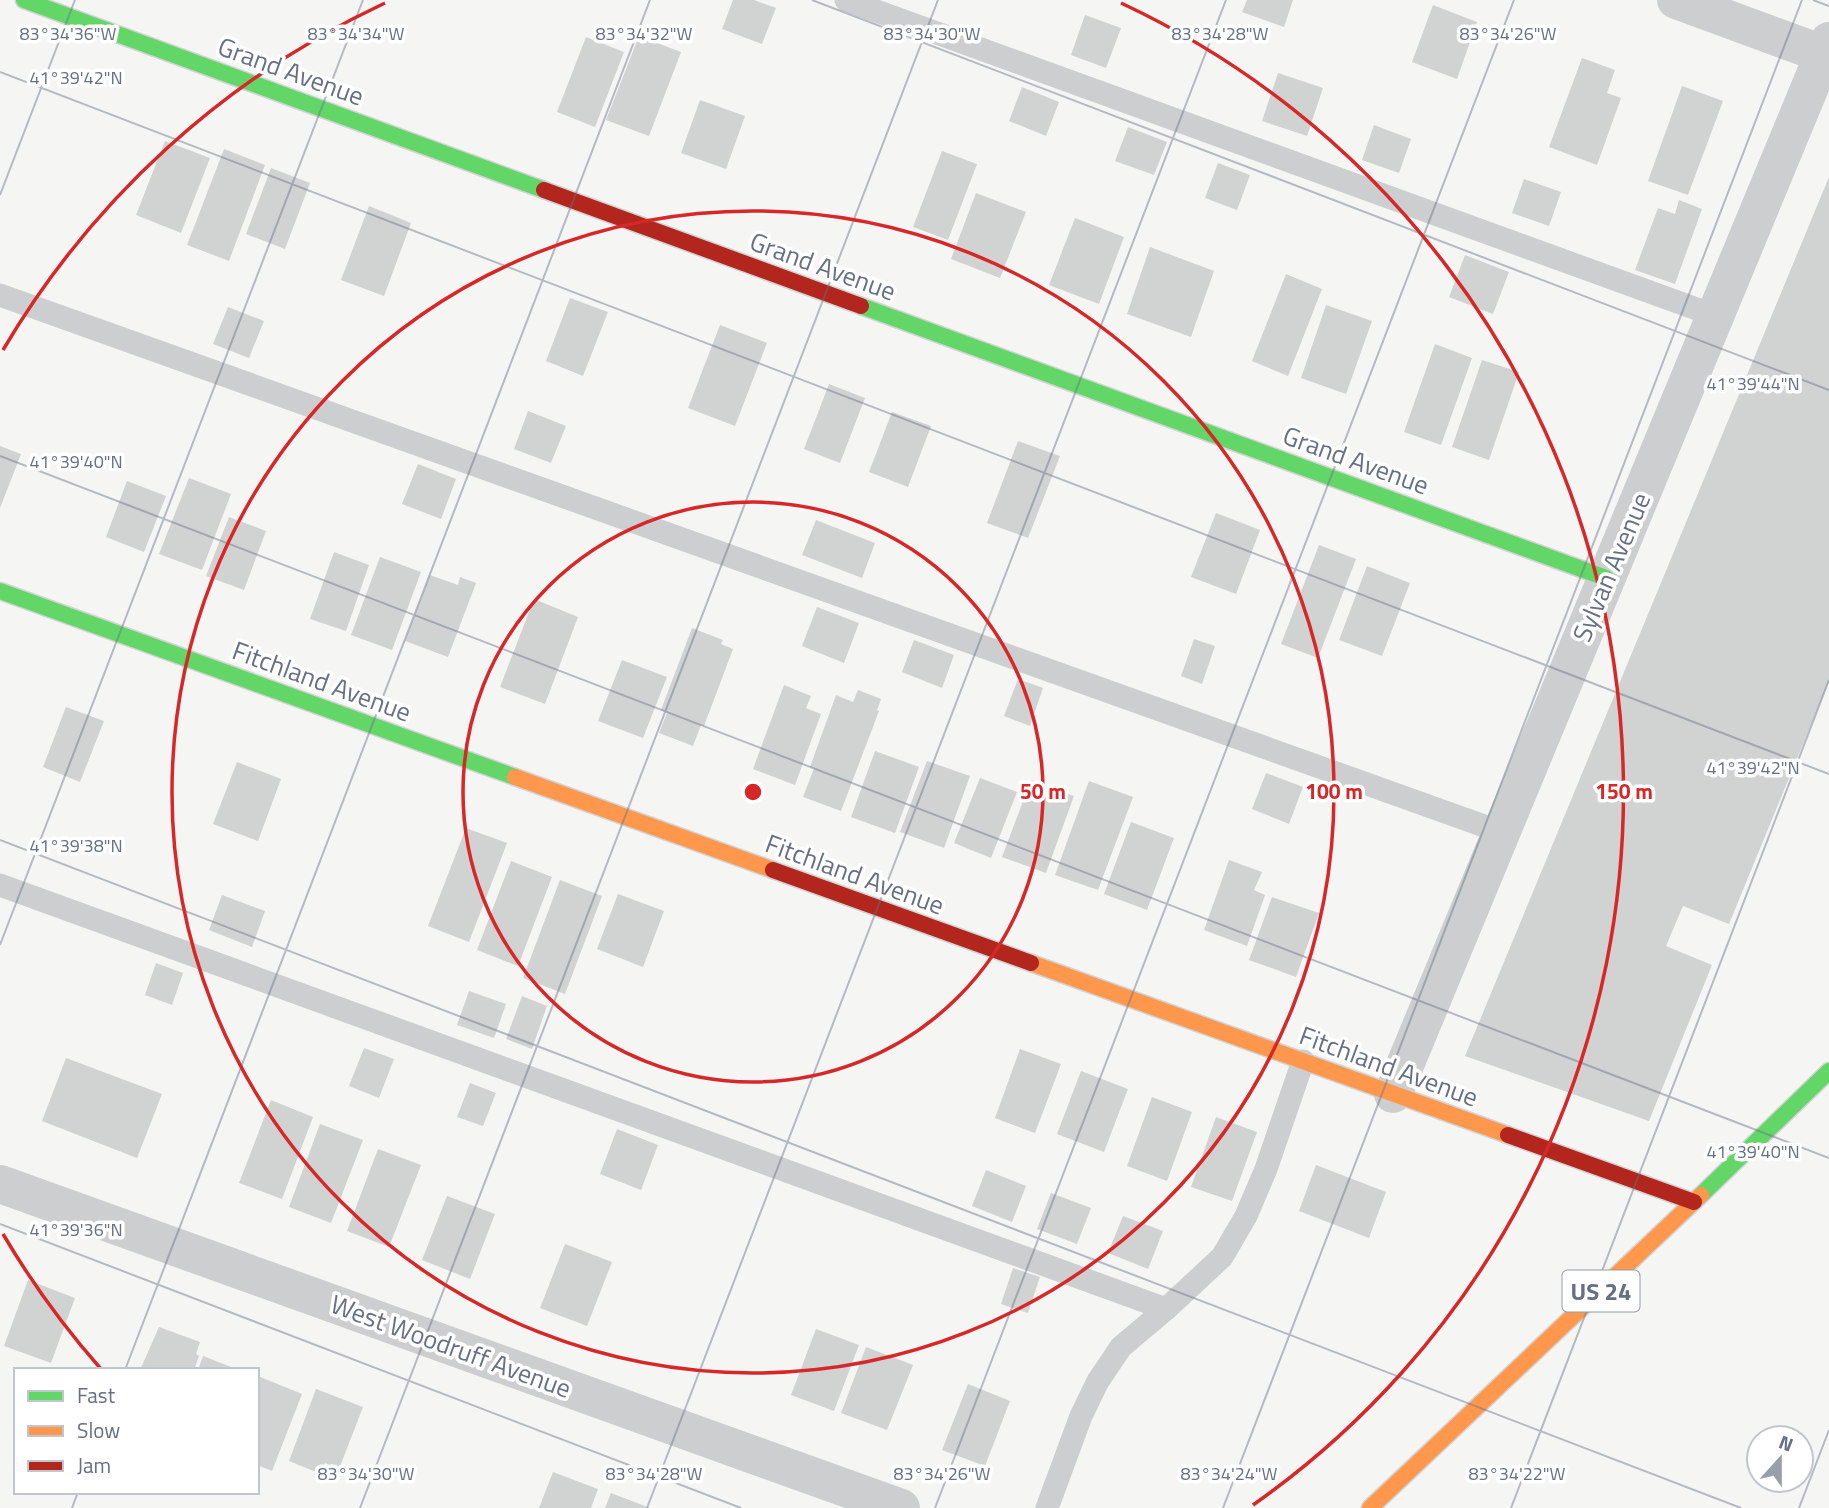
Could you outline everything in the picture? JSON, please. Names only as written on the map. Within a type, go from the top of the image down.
[{"type":"street","name":"Grand Avenue","points":[[24,0],[69,8],[1606,578]]},
{"type":"street","points":[[1676,0],[1826,48]]},
{"type":"street","name":"Sylvan Avenue","points":[[1393,1094],[1826,48]]},
{"type":"street","name":"Fitchland Avenue","points":[[0,591],[1694,1202]]},
{"type":"street","name":"US 24","points":[[1370,1508],[1829,1071]]},
{"type":"street","name":"West Woodruff Avenue","points":[[0,1184],[901,1508]]},
{"type":"lane","points":[[846,0],[1716,316]]},
{"type":"lane","points":[[0,295],[1501,832]]},
{"type":"lane","points":[[0,885],[1166,1309]]},
{"type":"lane","points":[[1047,1508],[1081,1416],[1098,1381],[1121,1347],[1222,1258],[1246,1216],[1266,1169],[1303,1061]]},
{"type":"building","points":[[733,0],[754,0],[776,8],[762,44],[722,29]]},
{"type":"building","points":[[1247,0],[1293,0],[1284,27],[1242,12]]},
{"type":"building","points":[[1433,5],[1477,22],[1457,79],[1412,62]]},
{"type":"building","points":[[1085,15],[1121,28],[1106,68],[1071,55]]},
{"type":"building","points":[[639,36],[681,52],[649,136],[606,120]]},
{"type":"building","points":[[586,37],[624,52],[595,127],[557,112]]},
{"type":"building","points":[[1582,58],[1615,70],[1607,93],[1621,98],[1597,165],[1549,147]]},
{"type":"building","points":[[1278,73],[1323,88],[1307,136],[1262,121]]},
{"type":"building","points":[[1682,86],[1723,101],[1688,195],[1648,181]]},
{"type":"building","points":[[1022,87],[1059,102],[1046,136],[1009,121]]},
{"type":"building","points":[[700,100],[745,116],[726,169],[681,153]]},
{"type":"building","points":[[1374,125],[1411,139],[1399,173],[1362,160]]},
{"type":"building","points":[[1128,127],[1167,142],[1154,175],[1115,161]]},
{"type":"building","points":[[165,141],[210,158],[181,233],[136,215]]},
{"type":"building","points":[[224,149],[265,165],[229,261],[187,245]]},
{"type":"building","points":[[942,151],[977,164],[948,240],[913,227]]},
{"type":"building","points":[[1218,163],[1250,175],[1237,210],[1205,198]]},
{"type":"building","points":[[271,168],[310,183],[285,249],[246,234]]},
{"type":"building","points":[[1829,177],[1829,681],[1729,924],[1683,906],[1666,946],[1712,965],[1649,1121],[1465,1056]]},
{"type":"building","points":[[1524,179],[1561,192],[1549,226],[1512,213]]},
{"type":"building","points":[[976,193],[1026,212],[1000,278],[951,259]]},
{"type":"building","points":[[1679,200],[1702,209],[1675,284],[1635,270],[1658,208],[1675,214]]},
{"type":"building","points":[[369,206],[411,223],[384,296],[341,280]]},
{"type":"building","points":[[1075,218],[1124,237],[1099,304],[1049,285]]},
{"type":"building","points":[[1150,247],[1214,271],[1191,337],[1127,314]]},
{"type":"building","points":[[1465,255],[1509,272],[1493,314],[1449,297]]},
{"type":"building","points":[[1286,274],[1322,289],[1288,376],[1252,361]]},
{"type":"building","points":[[570,298],[608,312],[583,376],[546,361]]},
{"type":"building","points":[[1326,305],[1372,321],[1346,394],[1301,378]]},
{"type":"building","points":[[228,307],[264,321],[249,358],[213,344]]},
{"type":"building","points":[[720,325],[767,343],[735,426],[688,408]]},
{"type":"building","points":[[1435,344],[1472,358],[1441,445],[1404,432]]},
{"type":"building","points":[[1482,360],[1519,372],[1489,460],[1452,447]]},
{"type":"building","points":[[829,384],[865,398],[840,463],[804,449]]},
{"type":"building","points":[[528,411],[566,426],[551,463],[514,449]]},
{"type":"building","points":[[892,412],[931,426],[908,487],[869,472]]},
{"type":"building","points":[[1018,441],[1060,456],[1028,538],[987,523]]},
{"type":"building","points":[[0,446],[21,454],[0,508]]},
{"type":"building","points":[[418,464],[456,479],[441,519],[402,504]]},
{"type":"building","points":[[189,478],[231,494],[202,570],[159,554]]},
{"type":"building","points":[[127,481],[166,496],[144,552],[106,537]]},
{"type":"building","points":[[1216,513],[1260,530],[1236,594],[1191,577]]},
{"type":"building","points":[[229,517],[266,531],[244,590],[206,576]]},
{"type":"building","points":[[816,520],[875,543],[862,578],[802,555]]},
{"type":"building","points":[[1319,545],[1356,559],[1318,658],[1281,644]]},
{"type":"building","points":[[334,552],[369,565],[346,631],[310,619]]},
{"type":"building","points":[[380,557],[421,572],[392,650],[351,635]]},
{"type":"building","points":[[1367,566],[1410,583],[1382,656],[1339,640]]},
{"type":"building","points":[[430,575],[458,585],[460,577],[476,583],[448,657],[405,641]]},
{"type":"building","points":[[534,599],[578,617],[545,704],[500,687]]},
{"type":"building","points":[[817,607],[859,623],[844,663],[802,646]]},
{"type":"building","points":[[692,628],[723,640],[721,644],[733,649],[704,726],[701,725],[693,746],[659,733],[667,713],[661,710]]},
{"type":"building","points":[[1194,639],[1215,646],[1202,684],[1181,676]]},
{"type":"building","points":[[914,640],[954,655],[942,688],[902,672]]},
{"type":"building","points":[[622,660],[667,677],[643,738],[598,721]]},
{"type":"building","points":[[1018,679],[1043,688],[1030,726],[1004,716]]},
{"type":"building","points":[[784,685],[811,696],[806,708],[821,714],[795,785],[753,769]]},
{"type":"building","points":[[858,690],[881,699],[877,710],[879,711],[841,811],[803,797],[814,768],[810,767],[836,695],[853,702]]},
{"type":"building","points":[[66,707],[104,721],[80,782],[43,767]]},
{"type":"building","points":[[875,751],[919,767],[895,833],[851,817]]},
{"type":"building","points":[[927,761],[970,776],[944,848],[900,832]]},
{"type":"building","points":[[237,762],[281,779],[258,841],[213,824]]},
{"type":"building","points":[[1266,773],[1303,787],[1289,824],[1252,809]]},
{"type":"building","points":[[980,778],[1017,792],[991,858],[954,843]]},
{"type":"building","points":[[1031,780],[1074,796],[1046,873],[1002,857]]},
{"type":"building","points":[[1089,781],[1133,797],[1098,890],[1055,875]]},
{"type":"building","points":[[1131,822],[1174,838],[1147,910],[1104,894]]},
{"type":"building","points":[[466,828],[507,843],[469,942],[428,926]]},
{"type":"building","points":[[1229,860],[1262,872],[1254,890],[1265,895],[1247,946],[1204,930]]},
{"type":"building","points":[[511,861],[552,877],[518,966],[477,950]]},
{"type":"building","points":[[560,880],[602,896],[565,994],[523,978]]},
{"type":"building","points":[[618,894],[664,911],[643,967],[597,949]]},
{"type":"building","points":[[222,895],[265,911],[252,947],[209,930]]},
{"type":"building","points":[[1272,897],[1319,913],[1296,977],[1249,960]]},
{"type":"building","points":[[156,963],[183,973],[172,1005],[145,995]]},
{"type":"building","points":[[469,991],[506,1004],[494,1038],[457,1025]]},
{"type":"building","points":[[522,996],[547,1006],[532,1049],[506,1039]]},
{"type":"building","points":[[364,1048],[394,1059],[379,1098],[349,1086]]},
{"type":"building","points":[[1020,1049],[1061,1064],[1035,1133],[995,1118]]},
{"type":"building","points":[[66,1058],[162,1094],[137,1158],[42,1121]]},
{"type":"building","points":[[1081,1071],[1128,1089],[1104,1152],[1057,1134]]},
{"type":"building","points":[[470,1083],[496,1093],[483,1126],[457,1117]]},
{"type":"building","points":[[1152,1097],[1192,1112],[1167,1181],[1127,1166]]},
{"type":"building","points":[[271,1100],[313,1117],[282,1199],[239,1183]]},
{"type":"building","points":[[1216,1117],[1257,1132],[1232,1201],[1191,1187]]},
{"type":"building","points":[[320,1124],[363,1140],[331,1223],[289,1207]]},
{"type":"building","points":[[617,1129],[658,1145],[641,1190],[600,1174]]},
{"type":"building","points":[[378,1149],[421,1165],[389,1247],[347,1231]]},
{"type":"building","points":[[1316,1165],[1386,1192],[1369,1238],[1299,1211]]},
{"type":"building","points":[[986,1170],[1026,1186],[1012,1222],[972,1206]]},
{"type":"building","points":[[1051,1193],[1091,1208],[1077,1244],[1037,1229]]},
{"type":"building","points":[[447,1196],[495,1214],[470,1279],[422,1260]]},
{"type":"building","points":[[1123,1216],[1163,1231],[1148,1269],[1108,1253]]},
{"type":"building","points":[[565,1244],[612,1262],[587,1326],[540,1308]]},
{"type":"building","points":[[1013,1268],[1040,1277],[1028,1313],[1001,1304]]},
{"type":"building","points":[[28,1280],[75,1298],[51,1363],[4,1346]]},
{"type":"building","points":[[159,1327],[200,1342],[195,1368],[141,1368]]},
{"type":"building","points":[[816,1329],[859,1345],[834,1411],[791,1395]]},
{"type":"building","points":[[866,1347],[913,1365],[887,1430],[841,1413]]},
{"type":"building","points":[[203,1356],[234,1368],[199,1368]]},
{"type":"building","points":[[259,1376],[302,1394],[272,1471],[259,1466]]},
{"type":"building","points":[[968,1384],[1010,1401],[985,1466],[942,1450]]},
{"type":"building","points":[[316,1389],[363,1407],[339,1469],[325,1463],[321,1474],[289,1461]]},
{"type":"building","points":[[553,1472],[598,1489],[591,1508],[539,1508]]},
{"type":"building","points":[[611,1493],[650,1508],[605,1508]]},
{"type":"traffic: fast","points":[[24,0],[544,190]]},
{"type":"traffic: fast","points":[[861,306],[1606,578]]},
{"type":"traffic: fast","points":[[0,591],[515,777]]},
{"type":"traffic: fast","points":[[1701,1195],[1829,1071]]},
{"type":"traffic: slow","points":[[515,777],[773,870]]},
{"type":"traffic: slow","points":[[1031,963],[1508,1135]]},
{"type":"traffic: slow","points":[[1370,1508],[1701,1195]]},
{"type":"traffic: jam","points":[[544,190],[861,306]]},
{"type":"traffic: jam","points":[[773,870],[1031,963]]},
{"type":"traffic: jam","points":[[1508,1135],[1694,1202]]}]
